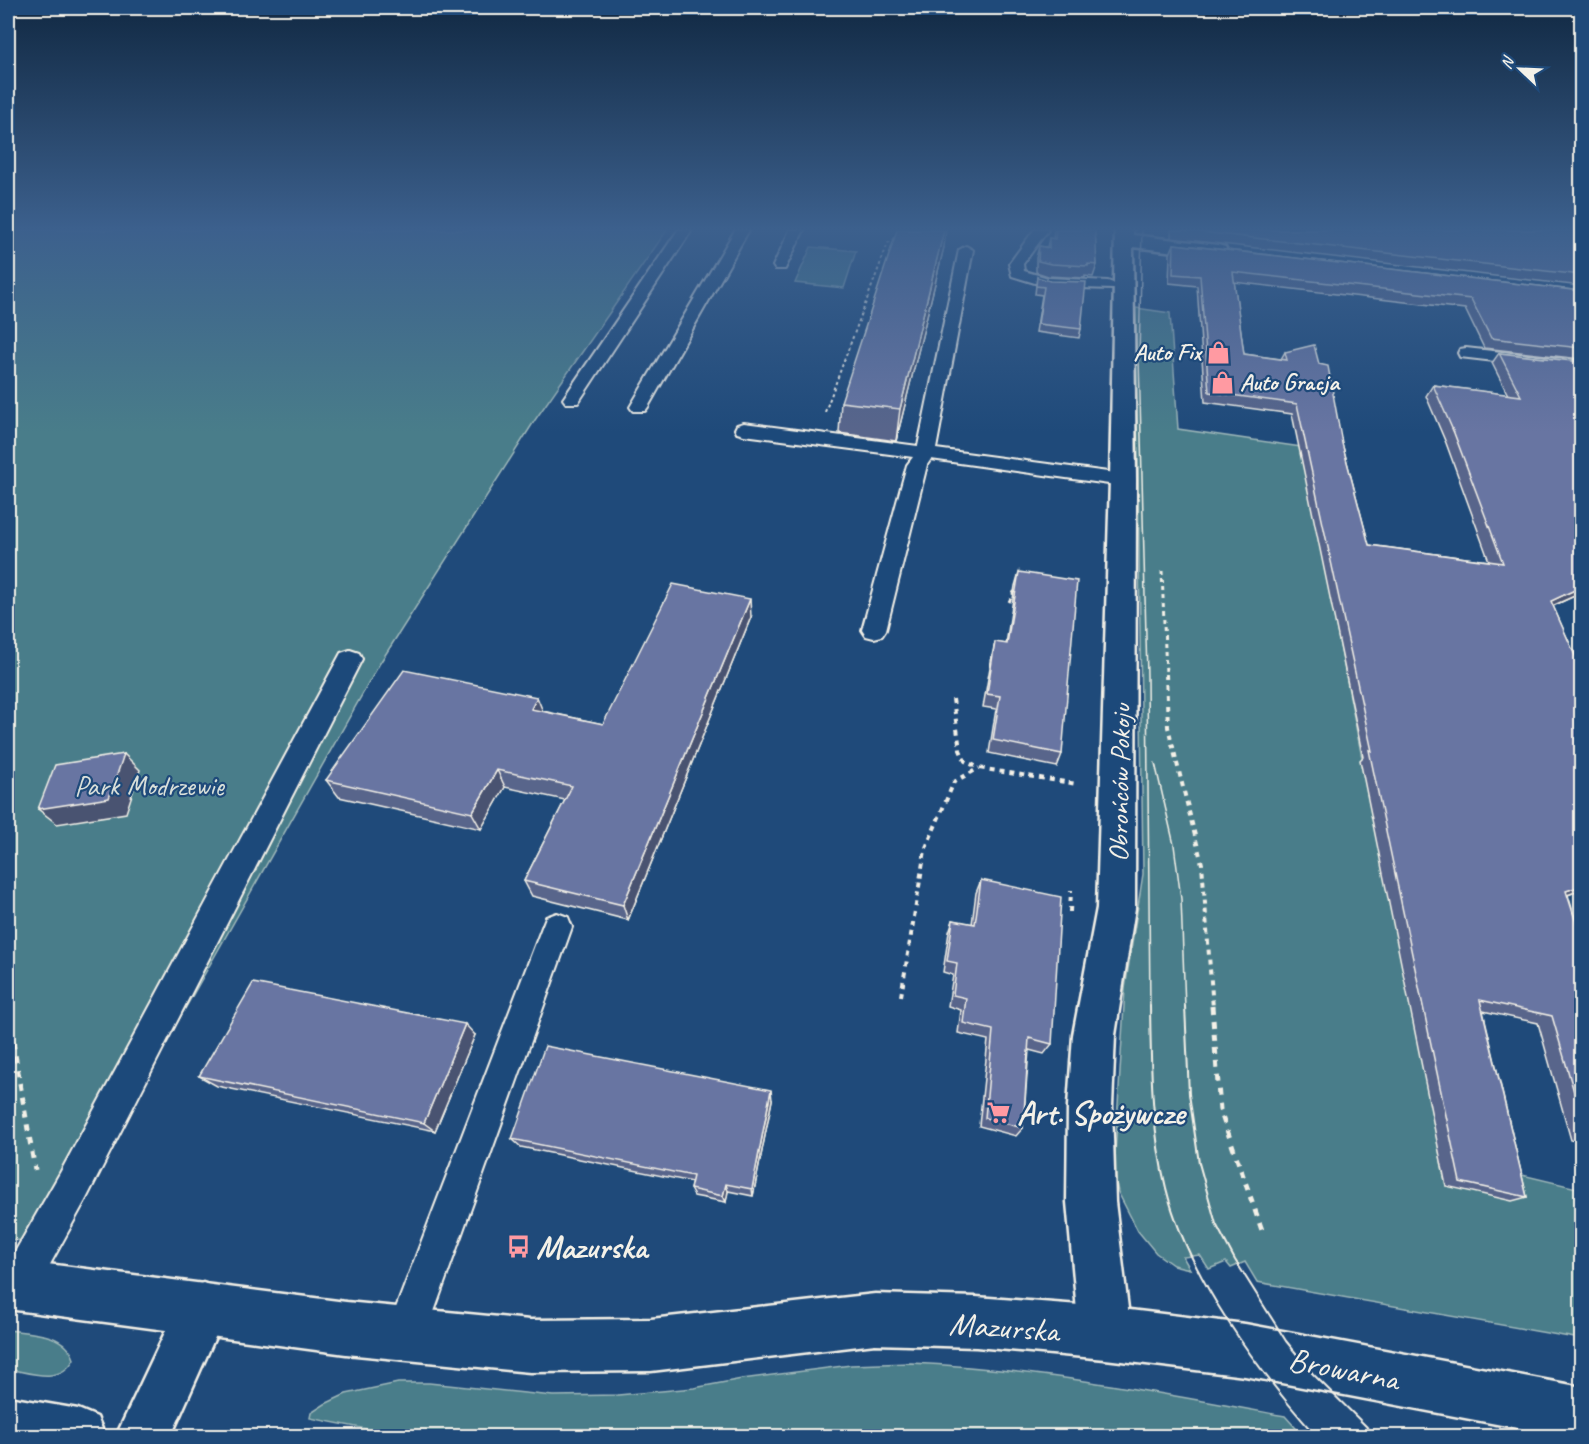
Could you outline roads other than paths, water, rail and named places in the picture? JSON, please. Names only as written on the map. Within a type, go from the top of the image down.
[{"type":"street","name":"Obrońców Pokoju","points":[[1105,1333],[1091,1202],[1090,1106],[1094,1035],[1116,908],[1124,297]]},
{"type":"street","name":"Mazurska","points":[[12,1284],[406,1334],[530,1346],[651,1345],[875,1319],[976,1322],[1105,1333]]},
{"type":"street","points":[[143,1437],[203,1308]]},
{"type":"street","name":"Browarna","points":[[1105,1333],[1245,1350],[1581,1414]]},
{"type":"street","points":[[8,1424],[78,1437]]},
{"type":"lane","points":[[572,399],[640,297]]},
{"type":"lane","points":[[639,407],[703,297]]},
{"type":"lane","points":[[874,630],[917,465],[926,453],[957,297]]},
{"type":"lane","points":[[1466,353],[1581,366]]},
{"type":"lane","points":[[744,429],[1123,480]]},
{"type":"lane","points":[[12,1284],[73,1186],[350,659]]},
{"type":"lane","points":[[406,1334],[558,927]]},
{"type":"tram line","points":[[1140,297],[1139,357],[1147,676],[1150,1008]]},
{"type":"tram line","points":[[1155,763],[1174,845],[1181,899],[1185,1008]]},
{"type":"tram line","points":[[1150,1006],[1157,1143],[1166,1188],[1176,1221],[1190,1254],[1227,1320],[1271,1382],[1316,1436]]},
{"type":"tram line","points":[[1185,1006],[1189,1094],[1199,1163],[1216,1224],[1235,1260],[1286,1341],[1313,1374],[1376,1436]]},
{"type":"place","name":"Auto Fix","points":[[1219,352]]},
{"type":"place","name":"Auto Gracja","points":[[1222,382]]},
{"type":"place","name":"Art. Spożywcze","points":[[999,1112]]},
{"type":"place","name":"Mazurska","points":[[518,1246]]},
{"type":"park label","name":"Park Modrzewie","points":[[149,785]]}]
